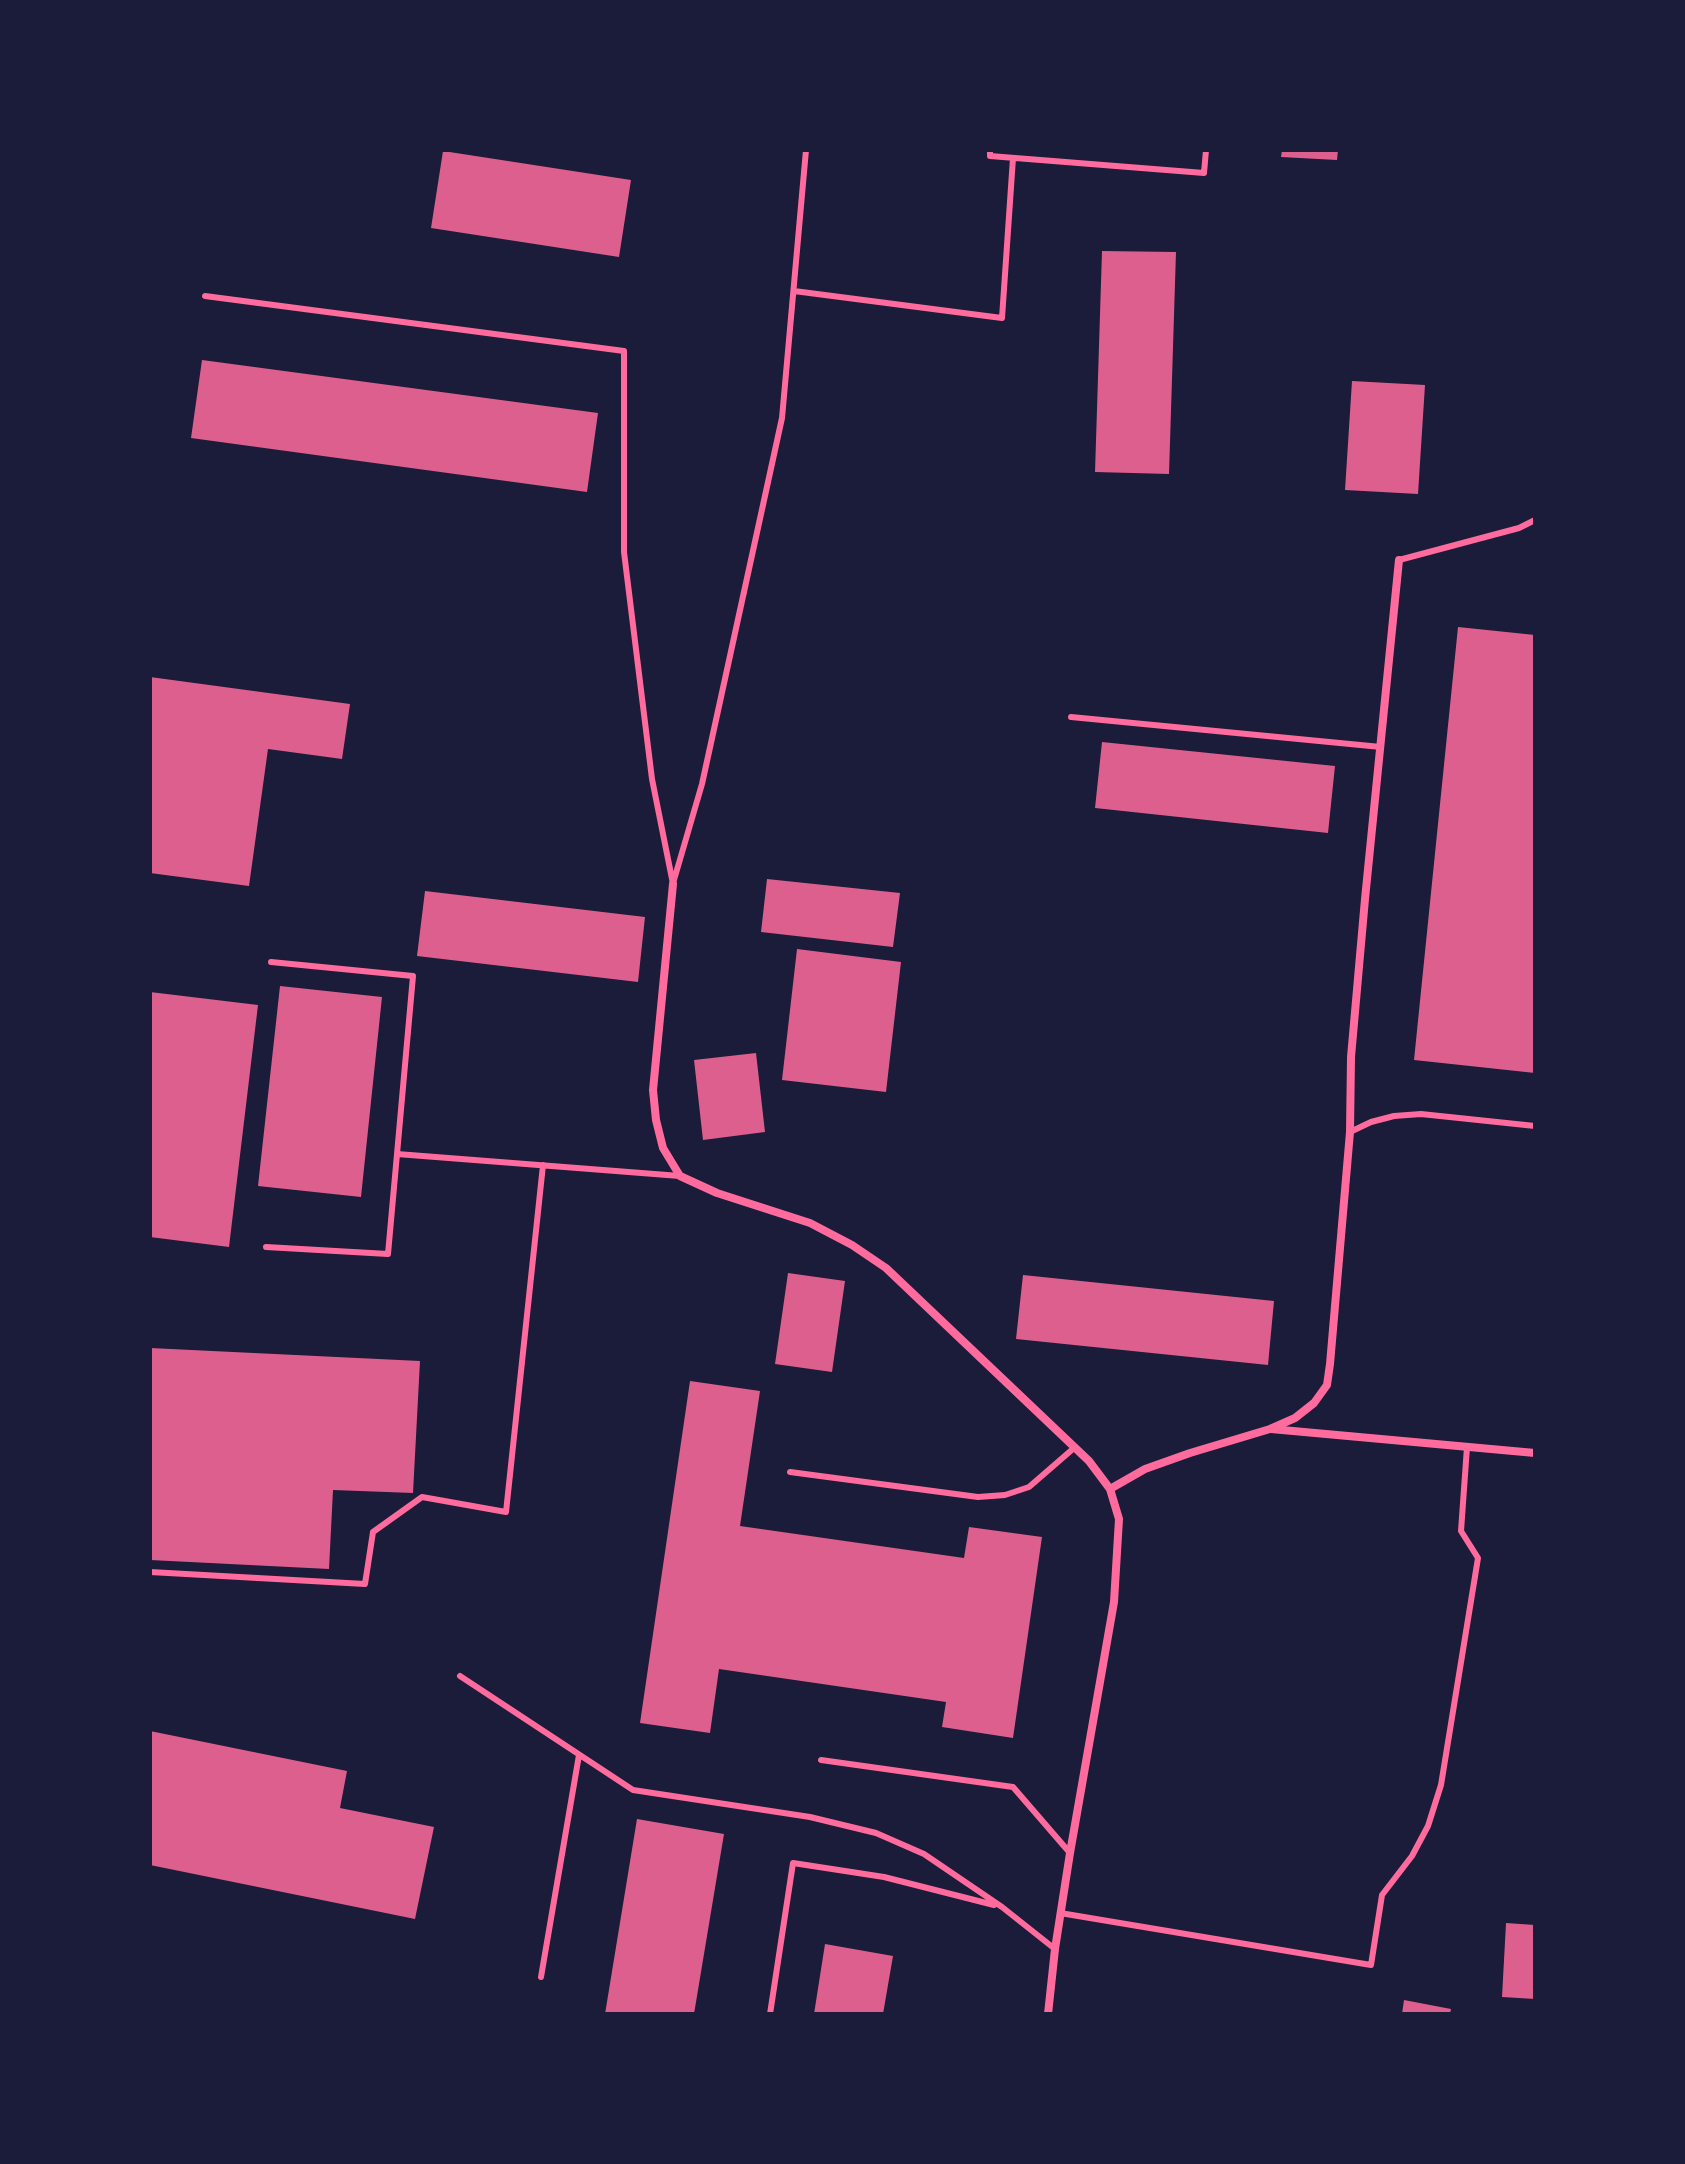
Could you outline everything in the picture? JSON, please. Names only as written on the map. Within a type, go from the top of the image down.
[{"type":"street","points":[[1110,1489],[1145,1469],[1295,1418],[1314,1403],[1327,1385],[1350,1132],[1351,1057],[1399,560]]},
{"type":"street","points":[[673,884],[653,1090],[663,1148],[680,1176],[717,1193],[810,1223],[852,1245],[886,1268],[1089,1461],[1110,1489],[1119,1519],[1114,1602],[1060,1913],[1048,2014]]},
{"type":"street","points":[[1270,1429],[1535,1453]]},
{"type":"lane","points":[[673,884],[702,784],[782,418],[806,150]]},
{"type":"lane","points":[[990,150],[990,156],[1204,173],[1206,150]]},
{"type":"lane","points":[[794,291],[1002,318],[1013,158]]},
{"type":"lane","points":[[205,296],[624,351],[624,552],[652,779],[673,884]]},
{"type":"lane","points":[[1399,560],[1519,528],[1535,520]]},
{"type":"lane","points":[[1071,717],[1381,747]]},
{"type":"lane","points":[[266,1247],[388,1254],[413,976],[271,962]]},
{"type":"lane","points":[[1350,1132],[1394,1116],[1421,1114],[1535,1126]]},
{"type":"lane","points":[[397,1154],[680,1176]]},
{"type":"lane","points":[[150,1572],[365,1584],[373,1532],[422,1497],[506,1512],[543,1165]]},
{"type":"lane","points":[[1060,1913],[1371,1965],[1382,1895],[1428,1826],[1441,1785],[1478,1558],[1461,1531],[1467,1447]]},
{"type":"lane","points":[[790,1472],[978,1497],[1005,1495],[1029,1487],[1074,1448]]},
{"type":"lane","points":[[460,1676],[633,1790],[810,1817],[876,1833],[924,1854],[1002,1907],[1055,1949]]},
{"type":"lane","points":[[541,1977],[579,1755]]},
{"type":"lane","points":[[821,1760],[1013,1787],[1070,1853]]},
{"type":"lane","points":[[770,2014],[793,1863],[884,1877],[1002,1907]]},
{"type":"building","points":[[1282,150],[1338,150],[1337,160],[1281,157]]},
{"type":"building","points":[[443,151],[631,180],[619,257],[431,228]]},
{"type":"building","points":[[1102,251],[1176,252],[1169,474],[1095,472]]},
{"type":"building","points":[[202,360],[598,413],[587,492],[191,438]]},
{"type":"building","points":[[1352,381],[1425,385],[1418,494],[1345,490]]},
{"type":"building","points":[[1458,627],[1535,635],[1535,1073],[1414,1060]]},
{"type":"building","points":[[150,677],[350,704],[342,759],[268,749],[249,886],[150,873]]},
{"type":"building","points":[[1102,742],[1335,766],[1328,833],[1095,808]]},
{"type":"building","points":[[767,879],[900,893],[893,947],[761,932]]},
{"type":"building","points":[[425,891],[645,917],[638,982],[417,956]]},
{"type":"building","points":[[797,949],[901,962],[886,1092],[782,1080]]},
{"type":"building","points":[[280,986],[382,997],[361,1197],[258,1186]]},
{"type":"building","points":[[150,992],[258,1005],[229,1247],[150,1237]]},
{"type":"building","points":[[756,1053],[765,1132],[703,1140],[694,1060]]},
{"type":"building","points":[[788,1273],[845,1281],[832,1372],[775,1364]]},
{"type":"building","points":[[1023,1275],[1274,1301],[1268,1365],[1016,1339]]},
{"type":"building","points":[[150,1348],[420,1361],[413,1493],[333,1490],[329,1569],[150,1560]]},
{"type":"building","points":[[690,1381],[760,1391],[740,1526],[964,1558],[969,1527],[1042,1537],[1013,1738],[942,1727],[946,1702],[719,1669],[710,1733],[640,1723]]},
{"type":"building","points":[[150,1731],[347,1771],[340,1808],[434,1827],[415,1919],[150,1865]]},
{"type":"building","points":[[637,1819],[724,1834],[694,2014],[605,2014]]},
{"type":"building","points":[[1506,1923],[1535,1925],[1535,1999],[1502,1997]]},
{"type":"building","points":[[825,1944],[893,1956],[883,2014],[814,2014]]},
{"type":"building","points":[[1404,2000],[1451,2009],[1450,2014],[1402,2014]]}]
